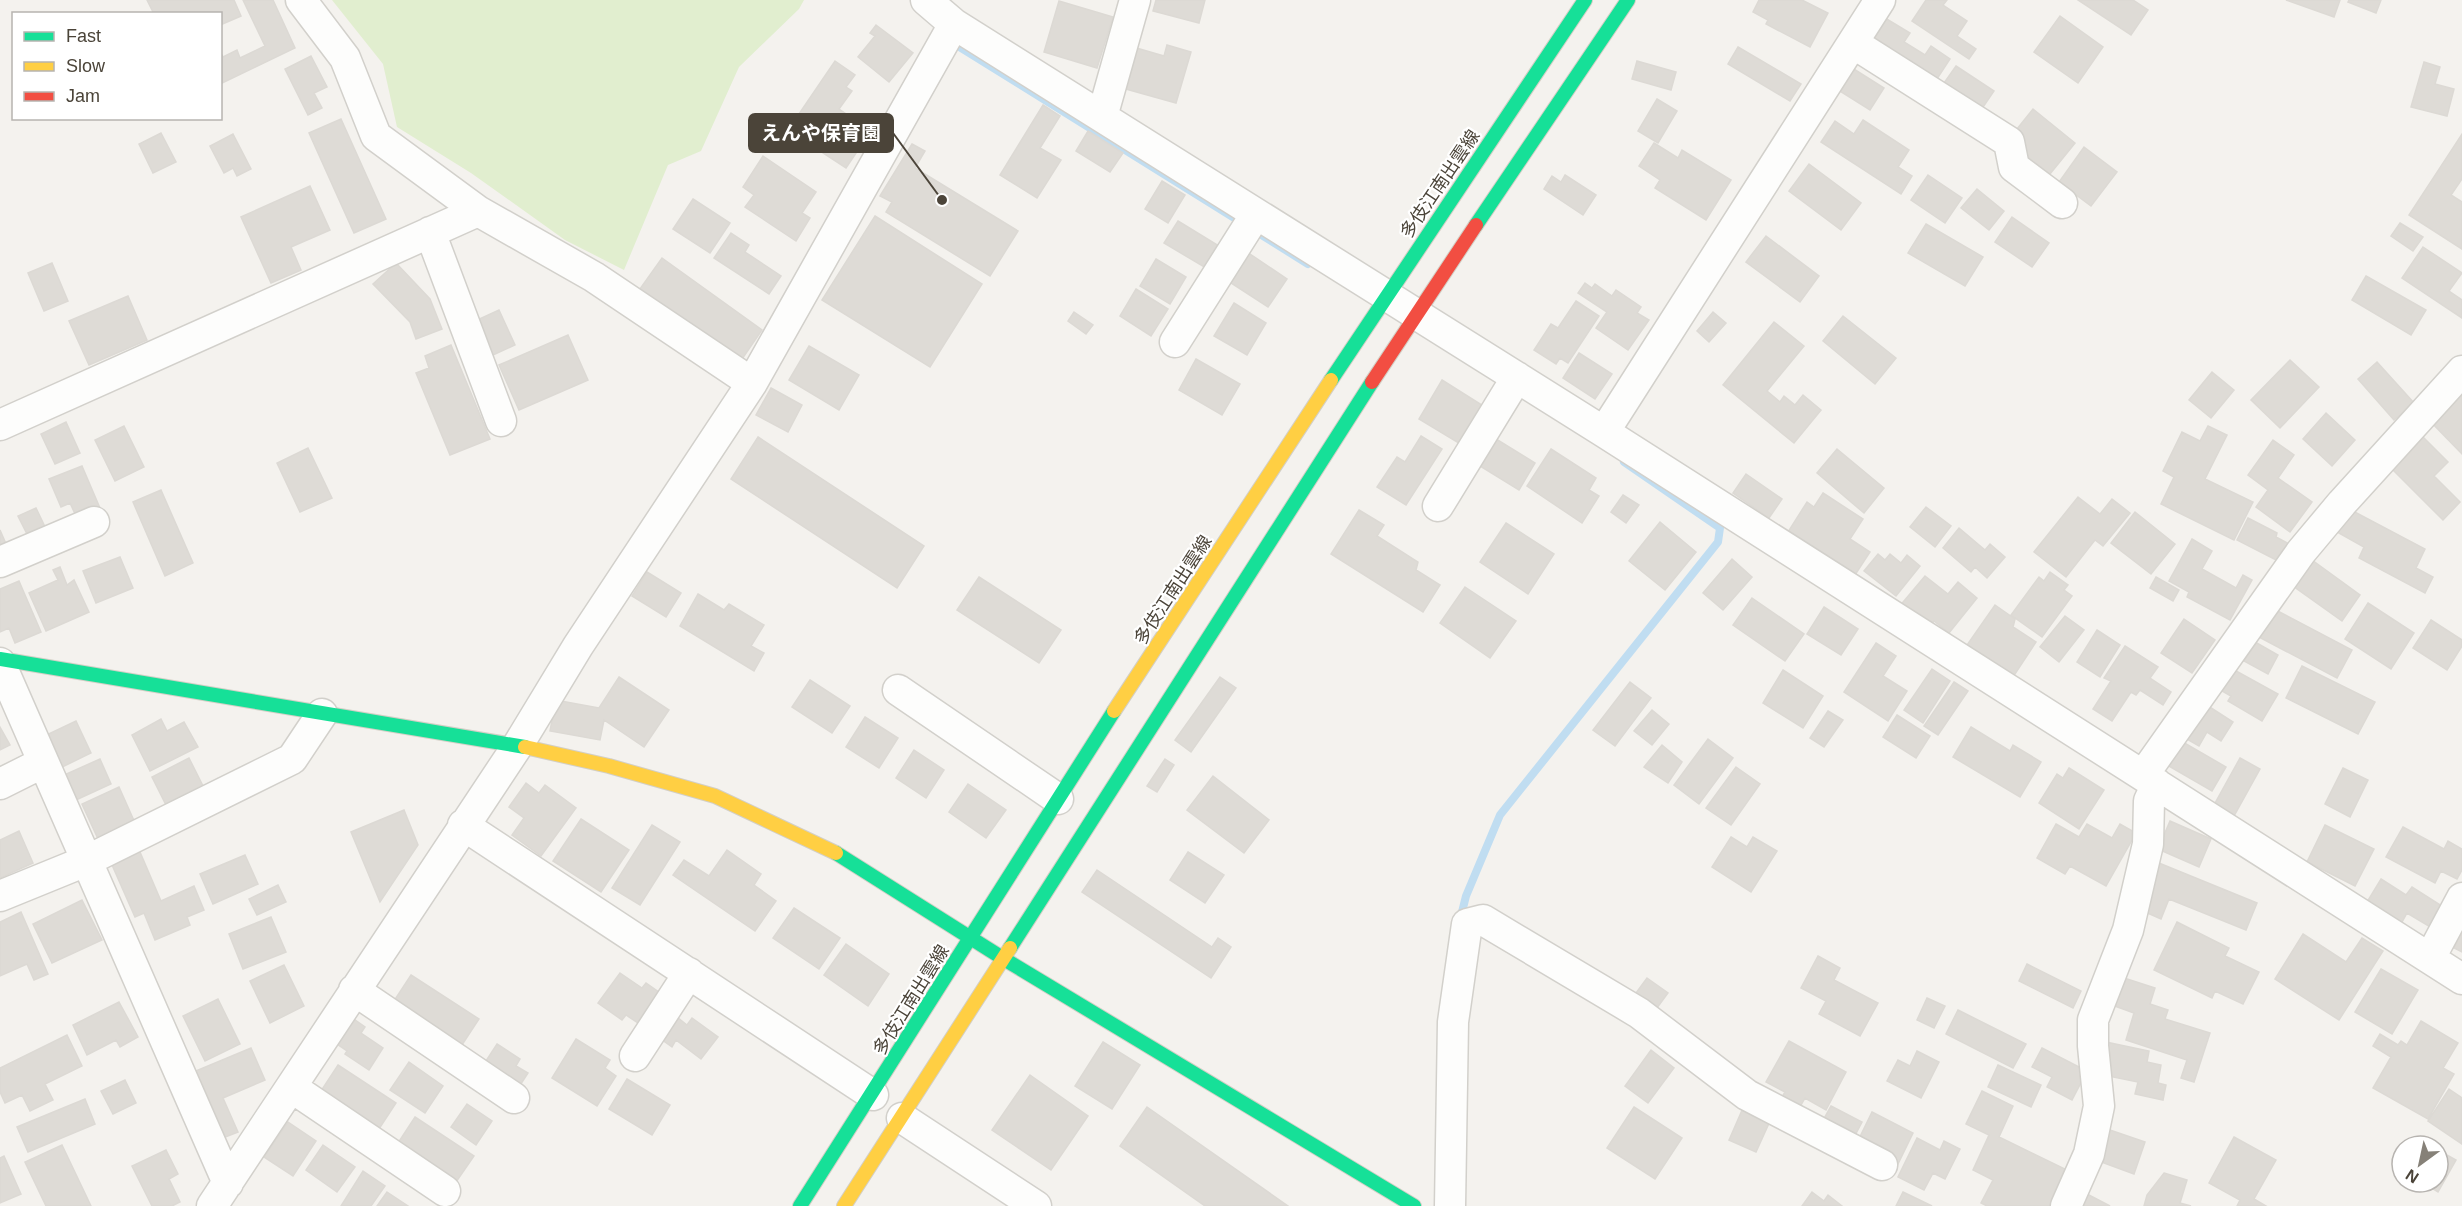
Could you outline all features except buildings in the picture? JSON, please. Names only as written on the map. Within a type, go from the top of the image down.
[{"type":"main road","name":"多伎江南出雲線","points":[[800,1206],[873,1095],[1058,799],[1387,296],[1585,0]]},
{"type":"main road","points":[[844,1206],[1416,314],[1628,0]]},
{"type":"main road","points":[[0,659],[518,745],[609,766],[715,796],[846,858],[1381,1198],[1414,1206]]},
{"type":"street","points":[[301,0],[345,58],[376,136],[478,211],[594,277],[752,383]]},
{"type":"street","points":[[927,0],[954,24],[1604,432],[2462,979]]},
{"type":"street","points":[[1102,117],[1135,0]]},
{"type":"street","points":[[1604,432],[1880,0]]},
{"type":"street","points":[[220,1194],[518,745],[578,646],[752,383],[954,24]]},
{"type":"street","points":[[1853,43],[2009,142],[2014,167],[2062,202]]},
{"type":"street","points":[[0,425],[478,211]]},
{"type":"street","points":[[1175,342],[1256,214]]},
{"type":"street","points":[[430,232],[501,422]]},
{"type":"street","points":[[2066,1206],[2089,1154],[2098,1106],[2092,1046],[2093,1020],[2128,930],[2148,844],[2150,779],[2301,552],[2462,370]]},
{"type":"street","points":[[1438,506],[1517,377]]},
{"type":"street","points":[[0,562],[94,522]]},
{"type":"street","points":[[0,663],[86,861],[220,1194]]},
{"type":"street","points":[[898,690],[1058,799]]},
{"type":"street","points":[[0,896],[86,861],[292,759],[322,714]]},
{"type":"street","points":[[0,784],[42,763]]},
{"type":"street","points":[[463,825],[873,1095]]},
{"type":"street","points":[[2430,958],[2462,898]]},
{"type":"street","points":[[1450,1206],[1454,1022],[1467,924],[1483,920],[1639,1013],[1747,1095],[1882,1165]]},
{"type":"street","points":[[635,1056],[689,973]]},
{"type":"street","points":[[354,990],[514,1098]]},
{"type":"street","points":[[291,1087],[445,1191]]},
{"type":"street","points":[[902,1118],[1036,1206]]},
{"type":"green space","points":[[332,0],[804,0],[799,9],[739,67],[701,151],[668,165],[624,270],[565,240],[471,173],[397,127],[383,64]]},
{"type":"waterway","points":[[950,41],[1308,264]]},
{"type":"waterway","points":[[1460,920],[1466,896],[1500,815],[1718,542],[1720,528],[1624,462]]},
{"type":"traffic: fast","points":[[1331,380],[1585,0]]},
{"type":"traffic: fast","points":[[1476,225],[1628,0]]},
{"type":"traffic: fast","points":[[1010,948],[1372,382]]},
{"type":"traffic: fast","points":[[0,659],[525,747]]},
{"type":"traffic: fast","points":[[800,1206],[1114,711]]},
{"type":"traffic: fast","points":[[836,853],[1004,959],[1414,1206]]},
{"type":"traffic: slow","points":[[1114,711],[1331,380]]},
{"type":"traffic: slow","points":[[525,747],[609,766],[715,796],[836,853]]},
{"type":"traffic: slow","points":[[844,1206],[1010,948]]},
{"type":"traffic: jam","points":[[1372,382],[1476,225]]},
{"type":"place","name":"えんや保育園","points":[[942,200]]}]
